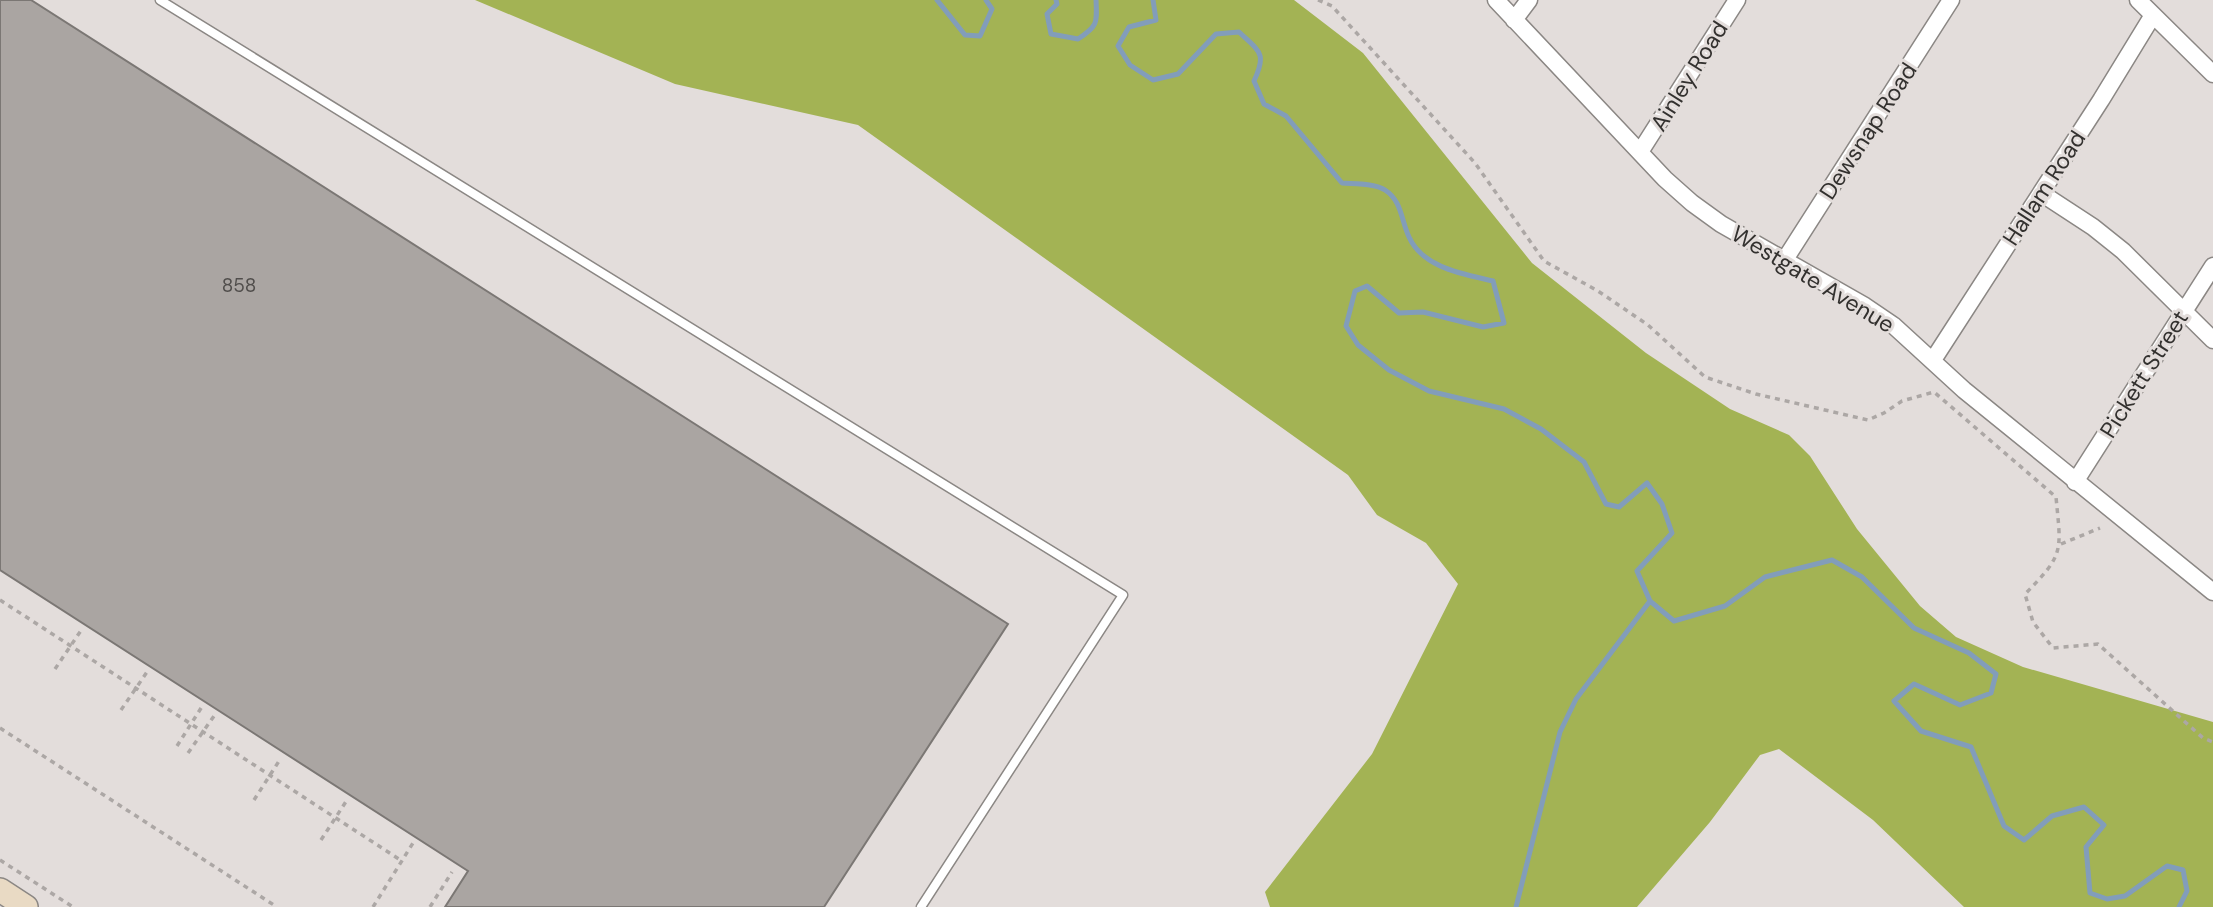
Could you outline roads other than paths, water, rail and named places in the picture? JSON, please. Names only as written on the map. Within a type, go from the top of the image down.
[{"type":"main road","points":[[0,890],[26,907]]},
{"type":"street","name":"Westgate Avenue","points":[[1496,0],[1692,204],[1721,224],[1884,318],[1964,390],[2213,592]]},
{"type":"street","points":[[1514,20],[1530,0]]},
{"type":"street","name":"Ainley Road","points":[[1640,152],[1738,0]]},
{"type":"street","name":"Dewsnap Road","points":[[1784,261],[1951,0]]},
{"type":"street","points":[[2138,0],[2213,74]]},
{"type":"street","name":"Hallam Road","points":[[1933,360],[2153,15]]},
{"type":"street","points":[[2040,193],[2104,235],[2213,340]]},
{"type":"street","name":"Pickett Street","points":[[2076,482],[2213,266]]},
{"type":"lane","points":[[160,0],[1123,595],[921,907]]},
{"type":"waterway","points":[[937,0],[965,35],[980,36],[992,9],[986,0]]},
{"type":"waterway","points":[[1056,0],[1057,4],[1047,14],[1051,34],[1078,39],[1095,23],[1096,0]]},
{"type":"waterway","points":[[1153,0],[1156,20],[1129,27],[1118,46],[1130,65],[1153,80],[1178,74],[1216,34],[1239,32],[1252,44],[1261,58],[1254,81],[1264,104],[1286,116],[1342,183],[1370,185],[1385,190],[1395,200],[1415,248],[1424,256],[1445,268],[1493,281],[1504,323],[1483,327],[1423,312],[1399,313],[1367,286],[1355,291],[1346,326],[1358,345],[1389,370],[1429,391],[1504,409],[1541,429],[1584,462],[1606,504],[1619,507],[1647,483],[1662,504],[1672,533],[1637,571],[1650,601],[1674,621],[1725,606],[1765,577],[1832,560],[1862,577],[1914,628],[1969,653],[1996,674],[1991,693],[1960,705],[1914,684],[1894,701],[1921,731],[1971,747],[2004,826],[2024,840],[2052,816],[2084,807],[2104,825],[2086,847],[2090,893],[2107,899],[2125,896],[2167,866],[2183,870],[2187,891],[2179,907]]},
{"type":"waterway","points":[[1516,907],[1560,732],[1576,699],[1650,601]]}]
